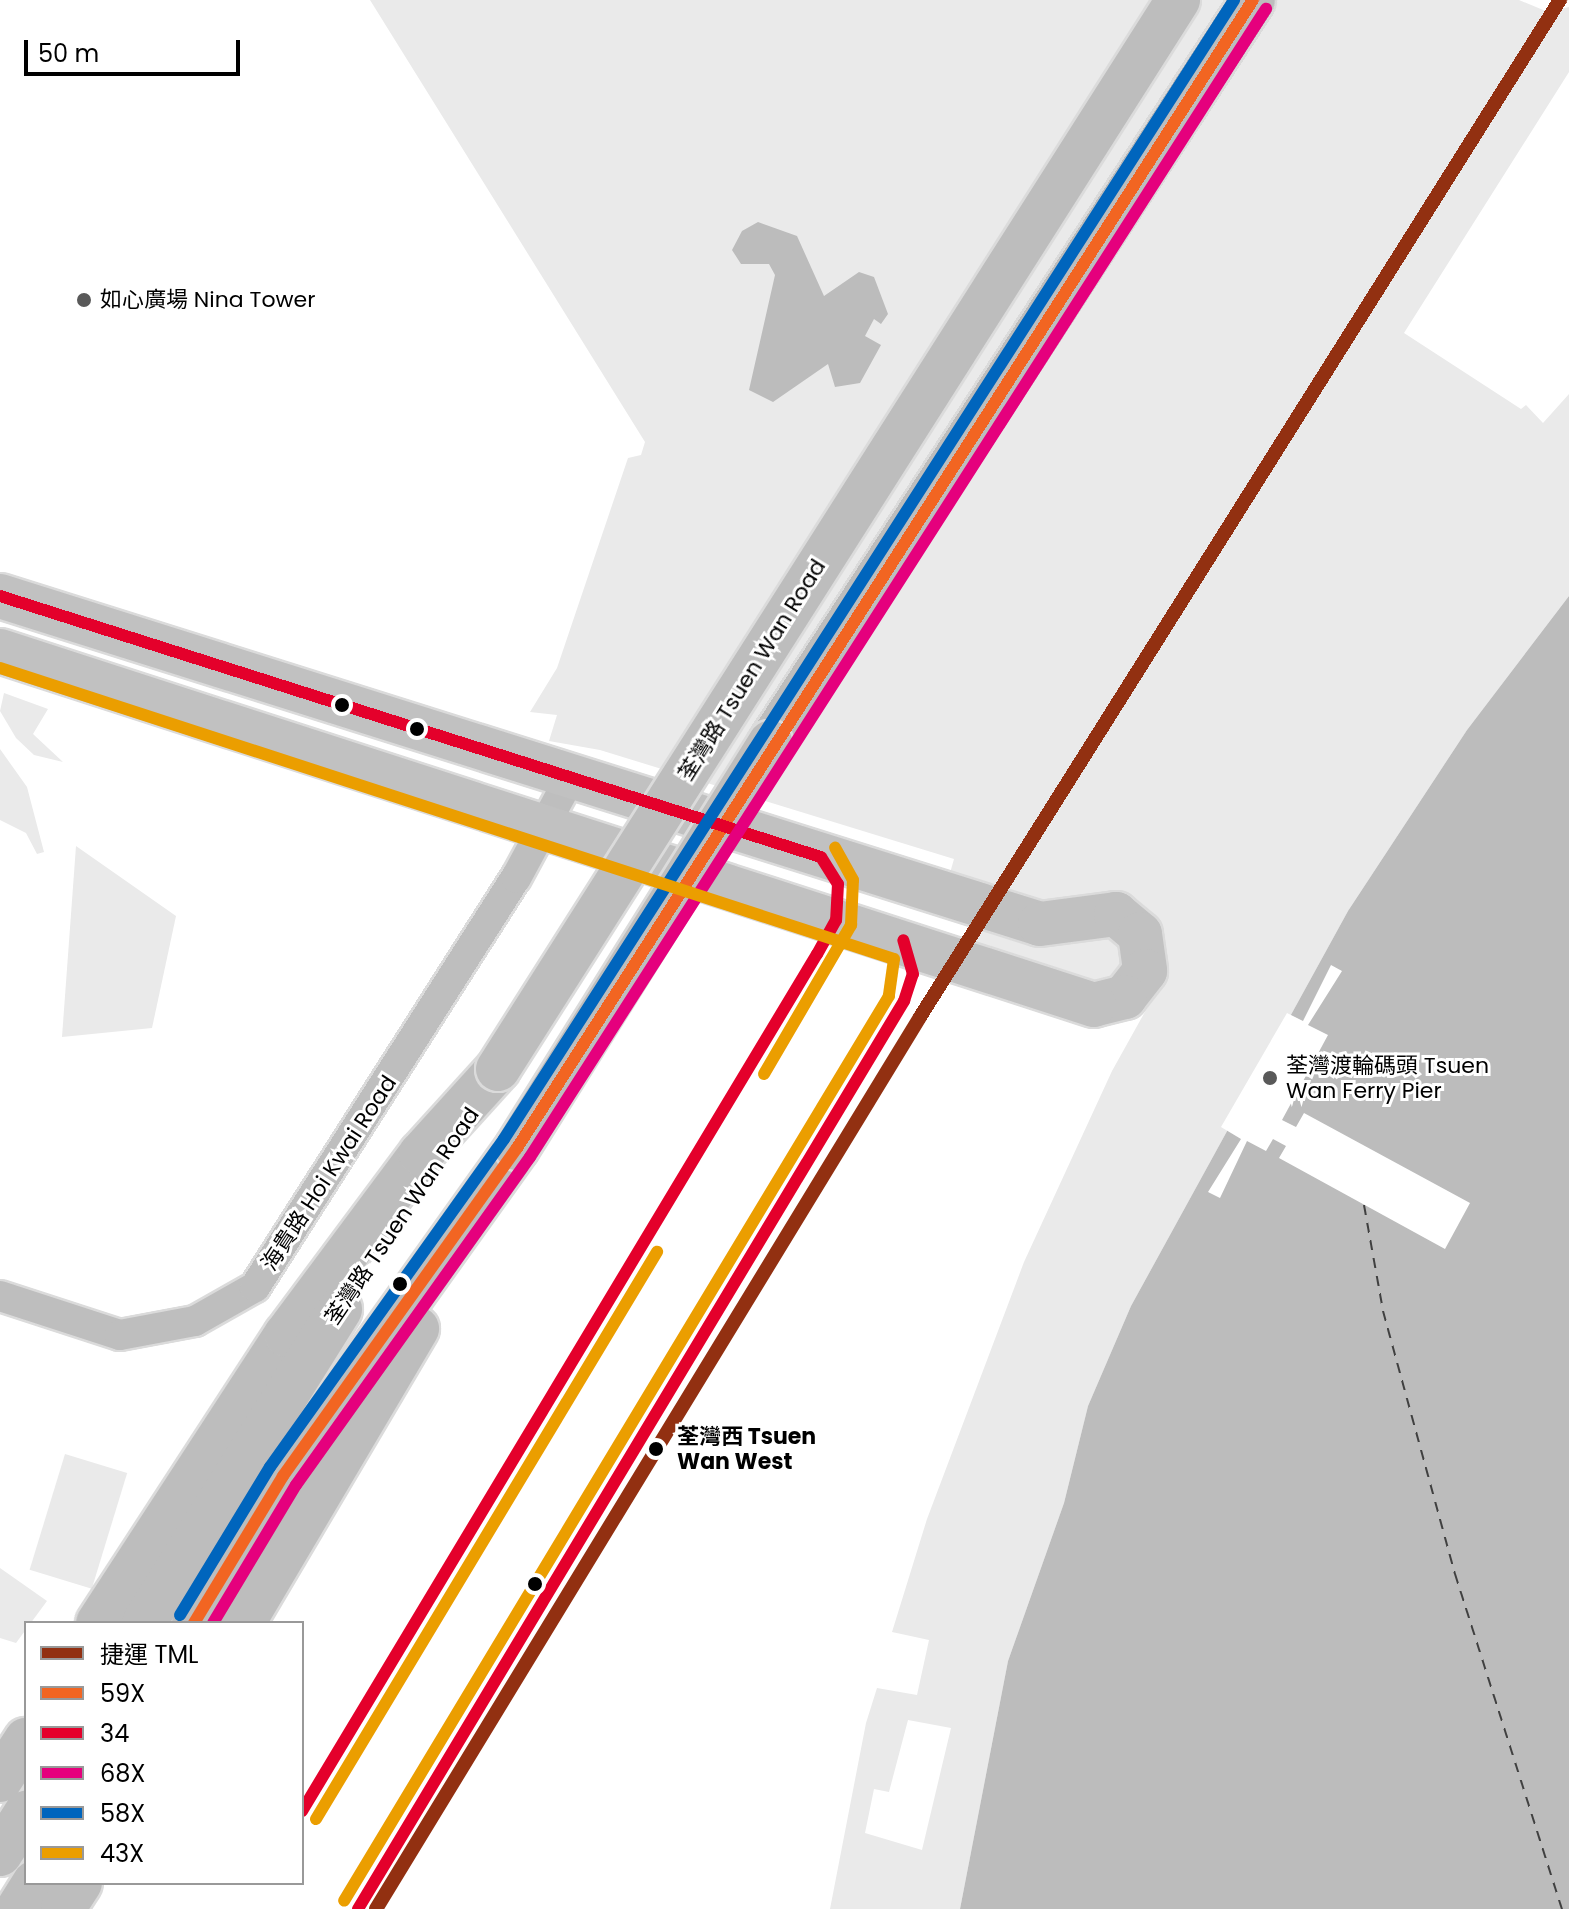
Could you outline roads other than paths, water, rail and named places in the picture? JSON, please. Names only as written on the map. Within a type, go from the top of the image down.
[{"type":"highway","name":"荃灣路 Tsuen Wan Road","points":[[145,1621],[1178,0]]},
{"type":"highway","points":[[195,1621],[283,1476],[517,1148],[1253,0]]},
{"type":"highway","points":[[99,1621],[286,1335],[421,1154],[498,1069]]},
{"type":"highway","points":[[244,1621],[323,1495],[517,1148]]},
{"type":"highway","points":[[0,1780],[24,1743]]},
{"type":"highway","points":[[0,1854],[24,1816]]},
{"type":"highway","points":[[18,1909],[33,1885]]},
{"type":"highway","points":[[63,1909],[79,1885]]},
{"type":"street","points":[[0,651],[1094,1005],[1125,997],[1145,971],[1140,934],[1116,914],[1040,924],[3,607]]},
{"type":"street","name":"海貴路 Hoi Kwai Road","points":[[0,1296],[120,1335],[195,1321],[255,1287],[547,828],[570,778]]},
{"type":"metro line","name":"TML","points":[[376,1909],[920,1017],[1560,0]]},
{"type":"place","name":"如心廣場 Nina Tower","points":[[84,300]]},
{"type":"place","name":"荃灣渡輪碼頭 Tsuen Wan Ferry Pier","points":[[1270,1078]]},
{"type":"place","name":"荃灣西 Tsuen Wan West","points":[[656,1449]]}]
